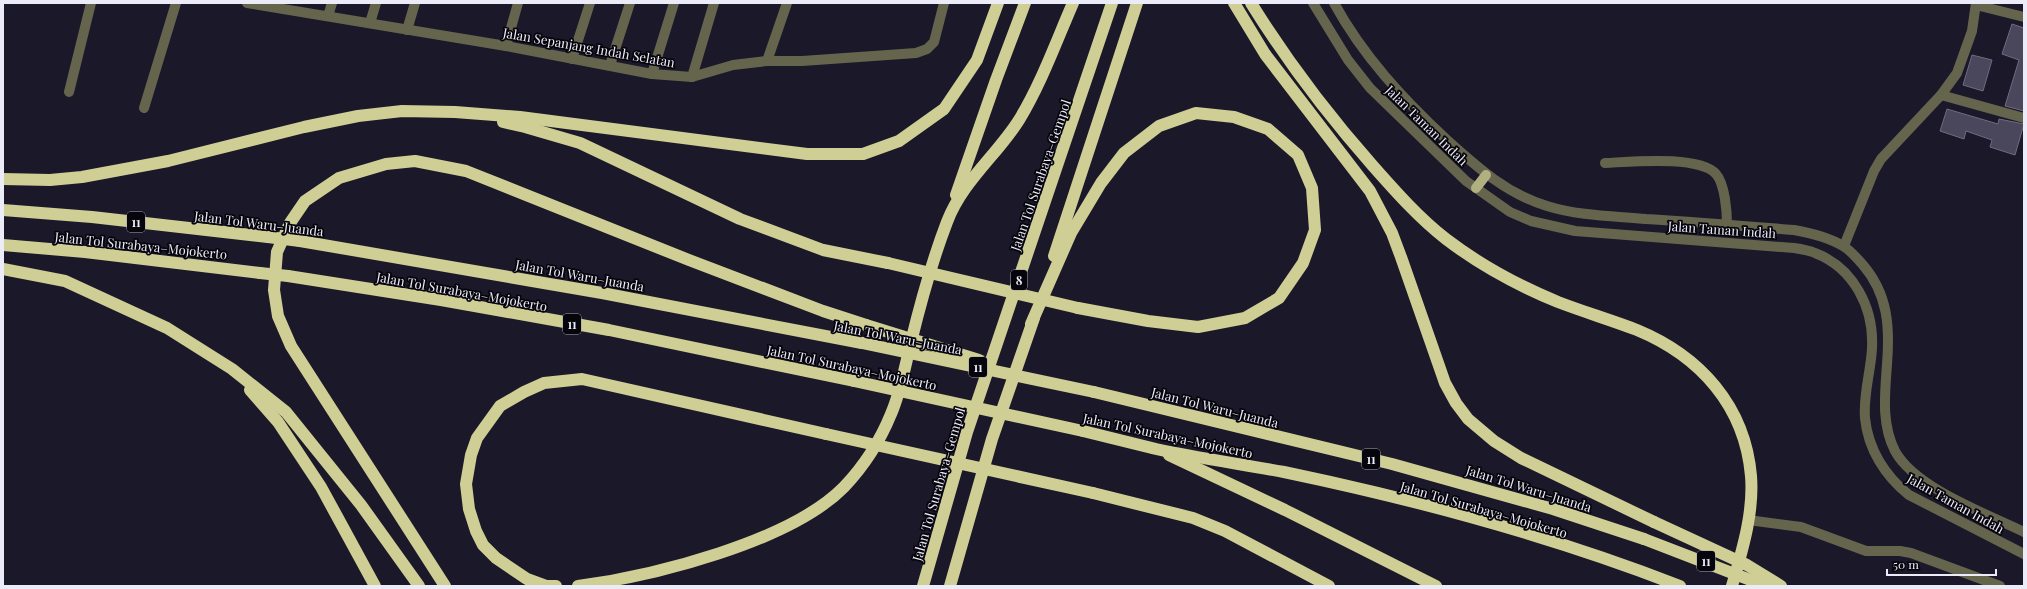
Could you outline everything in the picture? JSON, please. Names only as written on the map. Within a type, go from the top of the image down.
[{"type":"highway","points":[[3,179],[50,180],[82,177],[168,161],[304,126],[358,116],[402,111],[454,112],[570,123],[807,154],[863,154],[899,141],[944,109],[977,60],[998,3]]},
{"type":"highway","points":[[578,586],[616,581],[644,574],[700,559],[759,538],[806,516],[842,488],[865,461],[884,430],[892,413],[921,302],[947,221],[996,80],[1025,3]]},
{"type":"highway","points":[[947,221],[956,201],[1006,140],[1019,120],[1029,102],[1073,3]]},
{"type":"highway","name":"Jalan Tol Surabaya–Gempol","points":[[923,586],[967,432],[1112,3]]},
{"type":"highway","name":"8","points":[[950,586],[992,439],[1032,324],[1137,3]]},
{"type":"highway","points":[[1234,3],[1265,54],[1370,191],[1392,233],[1445,383],[1456,403],[1468,419],[1494,441],[1521,458],[1747,565],[1781,586]]},
{"type":"highway","points":[[1251,3],[1271,35],[1336,124],[1424,221],[1469,256],[1529,290],[1638,331],[1663,344],[1689,360],[1707,376],[1721,392],[1731,411],[1747,453],[1751,477],[1748,520],[1744,544],[1732,586]]},
{"type":"highway","points":[[454,112],[525,126],[580,143],[740,219],[823,250],[888,263],[1078,308],[1148,321],[1198,327],[1245,318],[1279,298],[1303,263],[1315,230],[1312,188],[1298,154],[1268,129],[1234,117],[1196,113],[1159,126],[1124,153],[1100,183],[1071,233],[1032,324]]},
{"type":"highway","points":[[445,586],[291,346],[278,316],[274,290],[277,252],[290,223],[305,202],[339,178],[386,164],[415,161],[466,171],[681,257],[823,311],[866,326],[1048,381]]},
{"type":"highway","name":"Jalan Tol Waru–Juanda","points":[[3,210],[92,217],[300,241],[602,293],[862,343],[1048,381],[1392,464],[1553,510],[1644,538],[1766,586]]},
{"type":"highway","name":"Jalan Tol Surabaya–Mojokerto","points":[[3,245],[85,252],[260,272],[441,300],[609,330],[854,381],[1083,431],[1156,449],[1284,472],[1425,505],[1489,523],[1635,569],[1680,586]]},
{"type":"highway","points":[[3,269],[65,281],[167,328],[232,369],[286,412],[361,505],[419,586]]},
{"type":"highway","points":[[232,369],[278,422],[320,488],[375,586]]},
{"type":"highway","points":[[556,586],[546,586],[527,579],[496,558],[484,545],[476,531],[469,508],[466,484],[471,455],[477,438],[500,406],[524,392],[544,383],[582,379],[1093,493],[1193,518],[1225,530],[1329,586]]},
{"type":"highway","points":[[1156,449],[1285,510],[1436,586]]},
{"type":"highway","points":[[1723,586],[1744,544]]},
{"type":"highway","points":[[919,586],[931,558]]},
{"type":"main road","points":[[1476,188],[1486,175]]},
{"type":"street","points":[[69,92],[91,3]]},
{"type":"street","points":[[144,108],[176,3]]},
{"type":"street","name":"Jalan Sepanjang Indah Selatan","points":[[247,3],[288,6],[328,16],[506,46],[652,74],[692,77],[733,65],[767,61],[802,61],[916,53],[927,49],[934,42],[944,3]]},
{"type":"street","points":[[328,16],[332,3]]},
{"type":"street","points":[[370,23],[376,3]]},
{"type":"street","points":[[407,30],[415,3]]},
{"type":"street","points":[[506,46],[518,3]]},
{"type":"street","points":[[572,59],[590,3]]},
{"type":"street","points":[[610,65],[630,3]]},
{"type":"street","points":[[652,74],[674,3]]},
{"type":"street","points":[[692,77],[714,3]]},
{"type":"street","points":[[767,61],[787,3]]},
{"type":"street","name":"Jalan Taman Indah","points":[[1313,3],[1348,60],[1370,88],[1443,160],[1476,188],[1510,212],[1552,228],[1794,248],[1815,252],[1827,259],[1851,280],[1863,296],[1869,312],[1872,349],[1865,418],[1868,436],[1884,470],[1896,485],[1909,494],[2024,554]]},
{"type":"street","name":"Jalan Taman Indah","points":[[1334,3],[1362,49],[1387,80],[1424,119],[1486,175],[1526,198],[1566,211],[1591,214],[1794,230],[1812,234],[1844,246],[1856,257],[1876,282],[1886,311],[1888,343],[1885,416],[1888,435],[1895,451],[1906,465],[1920,478],[1937,490],[2024,532]]},
{"type":"street","points":[[1844,246],[1874,170],[1881,159],[1941,95],[1957,73],[1972,31],[1976,4],[2024,16]]},
{"type":"street","points":[[1941,95],[2024,118]]},
{"type":"street","points":[[1604,163],[1681,162],[1702,165],[1716,174],[1721,183],[1727,225]]},
{"type":"street","points":[[1748,520],[1801,527],[1866,551],[1900,551],[1911,553],[2000,586]]},
{"type":"building","points":[[2012,24],[2024,28],[2024,111],[2005,106],[2019,60],[2002,54]]},
{"type":"building","points":[[1972,55],[1992,60],[1983,91],[1963,85]]},
{"type":"building","points":[[1947,109],[1998,124],[1999,119],[2024,124],[2015,155],[1990,147],[1992,140],[1966,131],[1964,139],[1940,131]]}]
